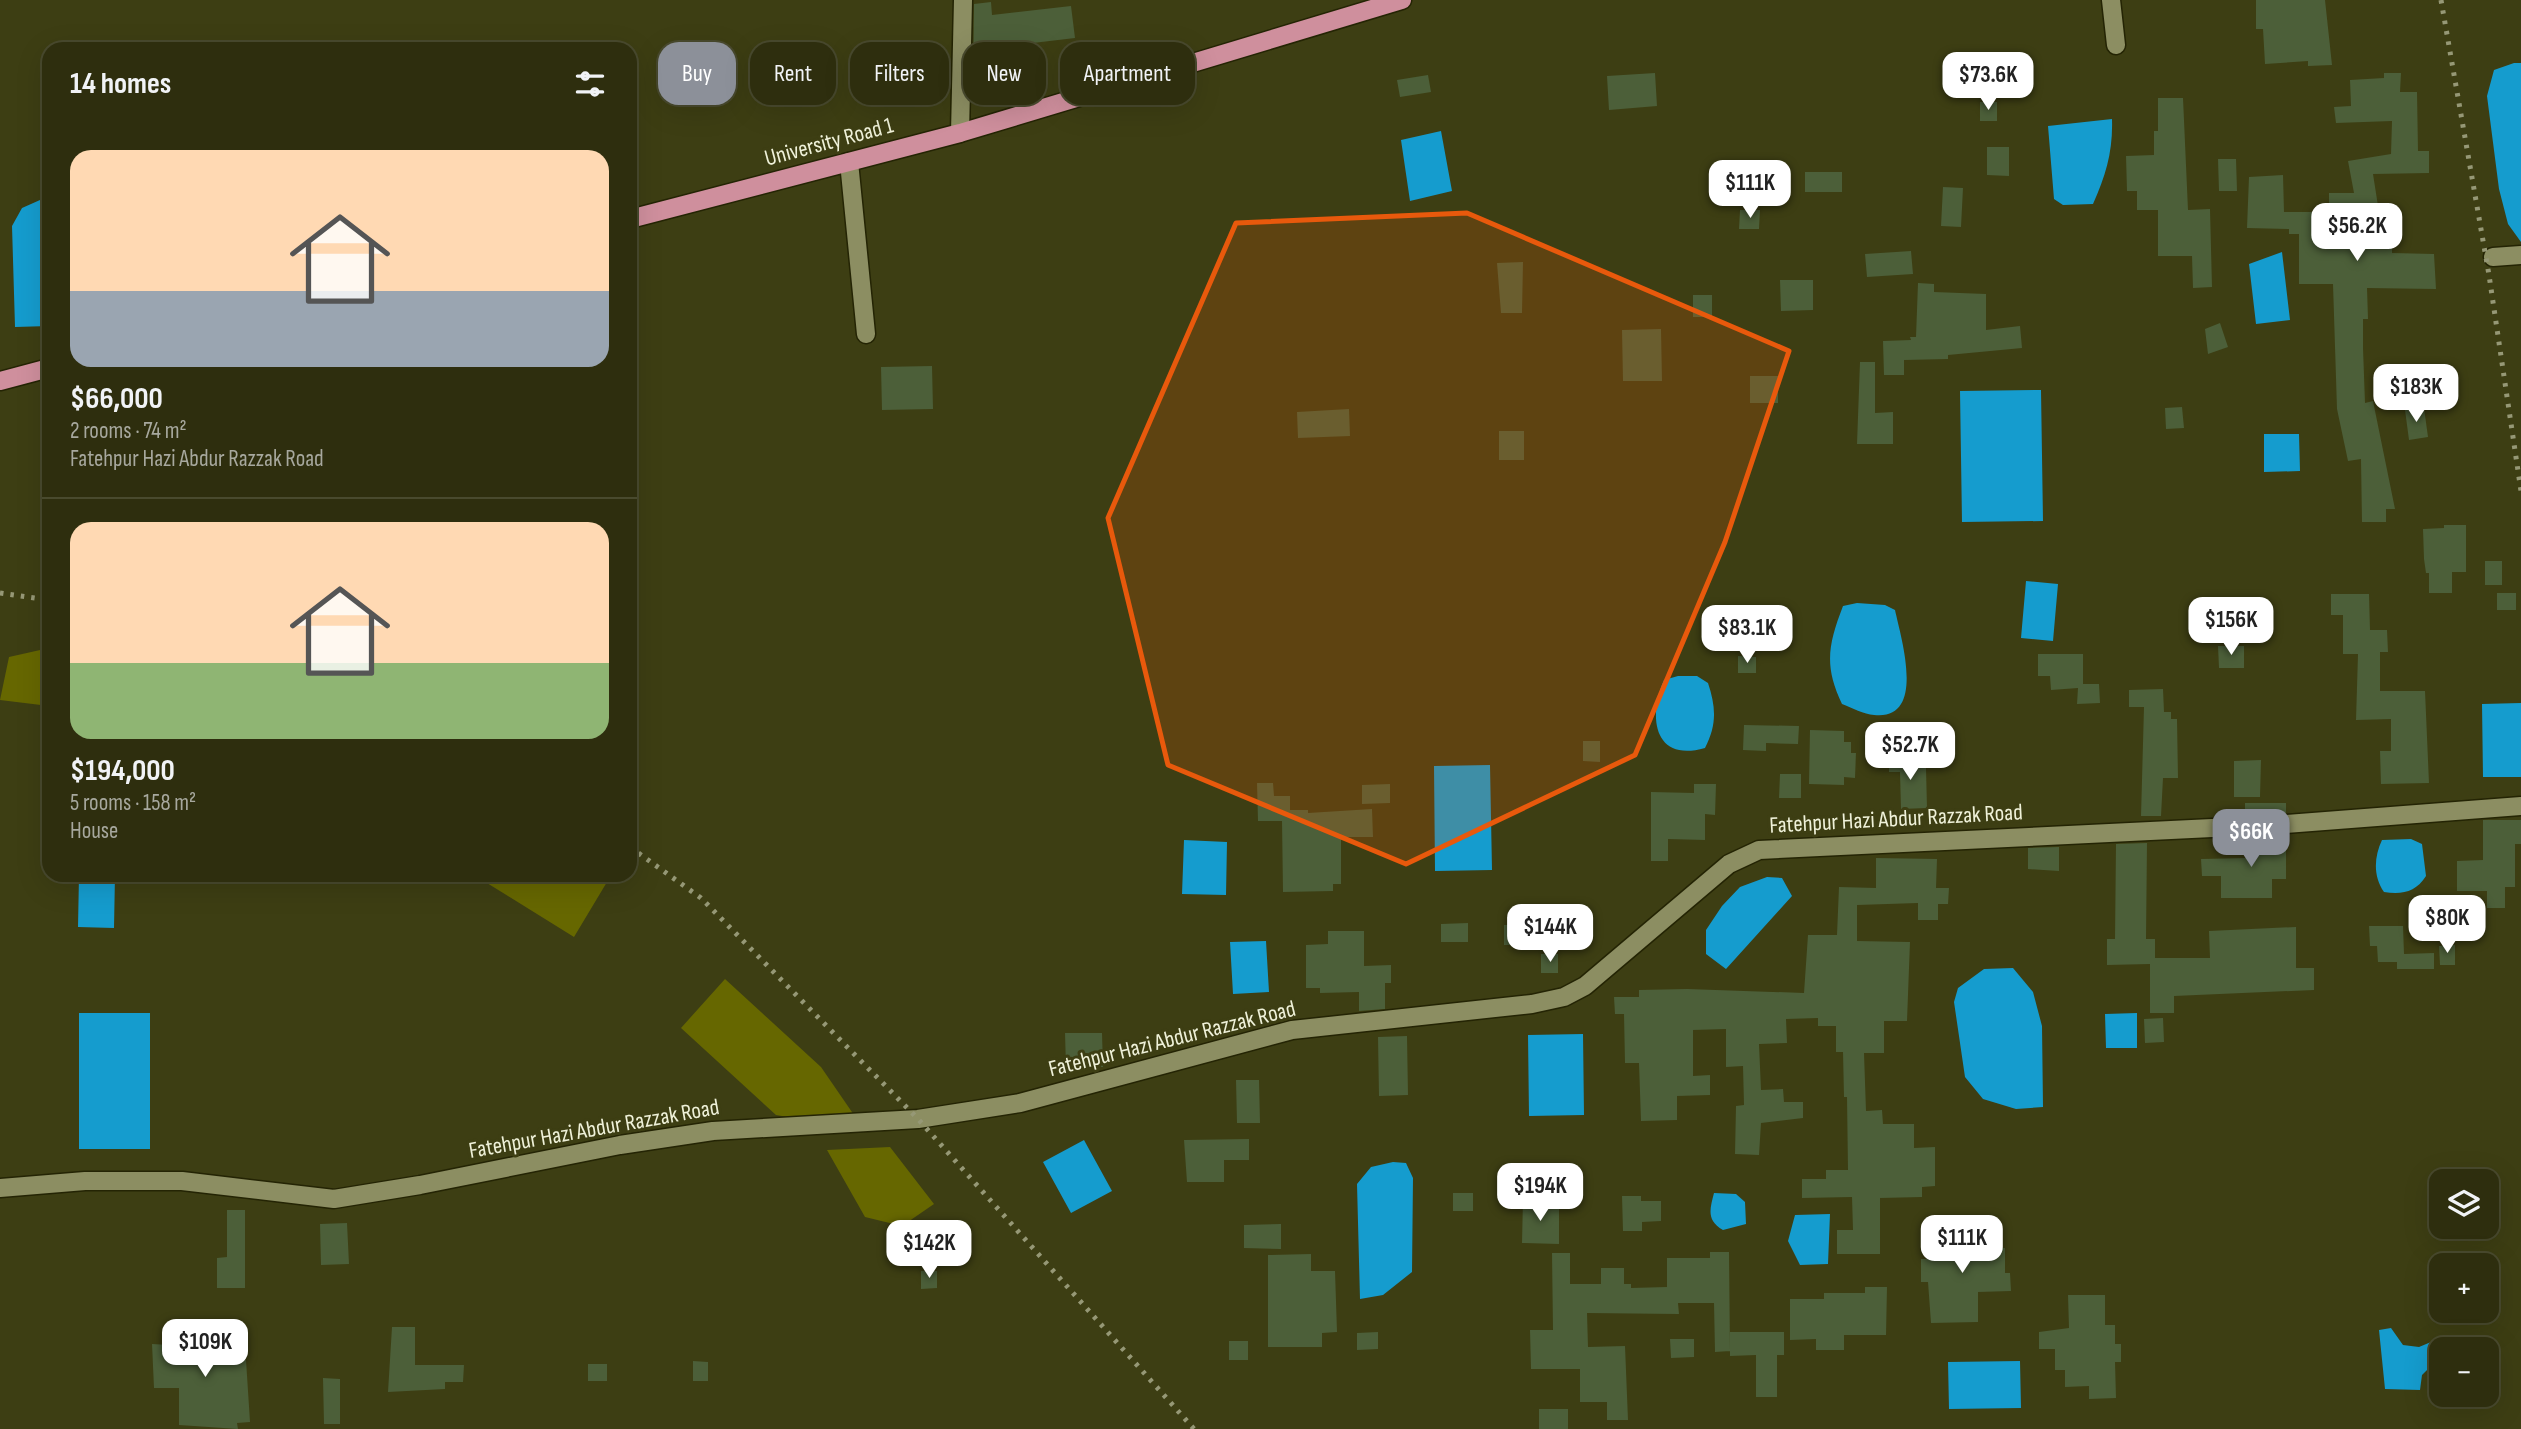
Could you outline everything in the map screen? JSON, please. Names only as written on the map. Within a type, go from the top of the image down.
[{"type":"main road","name":"University Road 1","points":[[637,217],[960,133],[1402,0]]},
{"type":"main road","points":[[0,381],[42,370]]},
{"type":"street","points":[[960,133],[963,0]]},
{"type":"street","points":[[2111,0],[2116,45]]},
{"type":"street","points":[[849,162],[866,334]]},
{"type":"street","points":[[2493,257],[2521,255]]},
{"type":"street","name":"Fatehpur Hazi Abdur Razzak Road","points":[[0,1188],[85,1181],[182,1181],[334,1199],[420,1185],[620,1145],[713,1131],[918,1119],[1020,1103],[1292,1030],[1532,1004],[1564,997],[1586,986],[1729,864],[1759,850],[2274,825],[2521,806]]},
{"type":"highlighted area","points":[[1467,213],[1789,351],[1725,542],[1635,755],[1406,864],[1168,765],[1108,518],[1236,223]]},
{"type":"shaded area","points":[[42,650],[42,705],[0,700],[9,657]]},
{"type":"shaded area","points":[[485,882],[607,882],[574,937]]},
{"type":"shaded area","points":[[725,979],[821,1067],[854,1115],[811,1121],[776,1115],[681,1028]]},
{"type":"shaded area","points":[[890,1147],[934,1204],[902,1226],[865,1217],[827,1150]]},
{"type":"water","points":[[2521,63],[2521,242],[2508,224],[2499,189],[2487,96],[2494,70]]},
{"type":"water","points":[[2112,119],[2108,163],[2093,204],[2063,205],[2054,199],[2048,126]]},
{"type":"water","points":[[1441,131],[1452,191],[1410,201],[1401,140]]},
{"type":"water","points":[[42,199],[42,326],[15,327],[12,226],[22,208]]},
{"type":"water","points":[[2282,252],[2290,320],[2256,324],[2249,264]]},
{"type":"water","points":[[2041,390],[2043,521],[1962,522],[1960,391]]},
{"type":"water","points":[[2264,434],[2299,434],[2300,471],[2264,472]]},
{"type":"water","points":[[2026,581],[2058,584],[2053,641],[2021,638]]},
{"type":"water","points":[[1857,603],[1885,605],[1895,610],[1907,675],[1906,692],[1900,705],[1890,713],[1874,715],[1842,704],[1832,678],[1831,644],[1838,620],[1843,606]]},
{"type":"water","points":[[1678,676],[1697,676],[1708,683],[1714,716],[1712,732],[1705,748],[1688,751],[1674,749],[1665,743],[1659,733],[1656,708],[1659,694],[1664,680]]},
{"type":"water","points":[[2521,703],[2521,777],[2483,777],[2482,704]]},
{"type":"water","points":[[1490,765],[1492,870],[1435,871],[1434,766]]},
{"type":"water","points":[[2411,839],[2422,844],[2426,876],[2418,886],[2408,891],[2384,892],[2378,880],[2376,866],[2382,840]]},
{"type":"water","points":[[1184,840],[1227,842],[1226,895],[1182,894]]},
{"type":"water","points":[[1767,877],[1782,878],[1792,896],[1726,969],[1706,954],[1706,930],[1722,906],[1740,887]]},
{"type":"water","points":[[79,882],[115,882],[114,928],[78,927]]},
{"type":"water","points":[[1266,941],[1269,992],[1233,994],[1230,942]]},
{"type":"water","points":[[2013,968],[2033,992],[2042,1026],[2043,1107],[2016,1109],[1983,1099],[1965,1077],[1954,1002],[1958,988],[1984,969]]},
{"type":"water","points":[[79,1013],[150,1013],[150,1149],[79,1149]]},
{"type":"water","points":[[2137,1013],[2137,1048],[2106,1048],[2105,1014]]},
{"type":"water","points":[[1583,1034],[1584,1115],[1529,1116],[1528,1035]]},
{"type":"water","points":[[1084,1140],[1112,1191],[1071,1213],[1043,1162]]},
{"type":"water","points":[[1393,1162],[1406,1163],[1413,1178],[1412,1272],[1383,1295],[1360,1299],[1357,1184],[1371,1167]]},
{"type":"water","points":[[1714,1193],[1736,1194],[1745,1202],[1746,1224],[1723,1230],[1718,1226],[1711,1214]]},
{"type":"water","points":[[1830,1214],[1828,1264],[1800,1265],[1788,1241],[1795,1215]]},
{"type":"water","points":[[2391,1328],[2403,1345],[2419,1347],[2429,1343],[2429,1368],[2422,1375],[2420,1390],[2385,1389],[2379,1330]]},
{"type":"water","points":[[2020,1361],[2021,1408],[1949,1409],[1948,1362]]},
{"type":"building","points":[[2256,0],[2325,0],[2332,65],[2308,66],[2308,61],[2265,64],[2263,29],[2256,29]]},
{"type":"building","points":[[991,2],[992,15],[1071,6],[1075,38],[1041,42],[974,42],[974,4]]},
{"type":"building","points":[[1655,73],[1657,106],[1609,110],[1607,76]]},
{"type":"building","points":[[2384,73],[2401,73],[2400,92],[2417,92],[2418,151],[2429,151],[2429,173],[2373,174],[2378,206],[2392,206],[2392,253],[2434,254],[2436,289],[2367,288],[2368,319],[2363,319],[2365,403],[2373,401],[2395,509],[2386,509],[2386,522],[2362,522],[2361,459],[2348,461],[2337,409],[2333,284],[2299,284],[2299,234],[2289,234],[2289,229],[2247,228],[2249,177],[2283,175],[2284,212],[2329,212],[2329,193],[2354,193],[2348,161],[2391,154],[2392,121],[2336,123],[2334,107],[2351,106],[2350,80],[2384,78]]},
{"type":"building","points":[[1428,75],[1431,92],[1400,97],[1397,80]]},
{"type":"building","points":[[2158,98],[2183,98],[2188,210],[2210,209],[2212,287],[2193,288],[2192,256],[2158,256],[2158,210],[2137,210],[2137,191],[2127,191],[2126,156],[2154,155],[2154,131],[2158,131]]},
{"type":"building","points":[[1980,102],[1997,102],[1997,121],[1980,121]]},
{"type":"building","points":[[1987,147],[2009,147],[2009,176],[1987,175]]},
{"type":"building","points":[[2218,159],[2236,159],[2237,191],[2219,191]]},
{"type":"building","points":[[1805,172],[1842,172],[1842,192],[1805,192]]},
{"type":"building","points":[[1943,187],[1963,188],[1961,227],[1941,226]]},
{"type":"building","points":[[1740,210],[1760,210],[1759,229],[1739,229]]},
{"type":"building","points":[[1911,251],[1913,274],[1867,277],[1865,254]]},
{"type":"building","points":[[1523,262],[1522,313],[1501,313],[1497,263]]},
{"type":"building","points":[[1780,280],[1813,280],[1813,310],[1781,311]]},
{"type":"building","points":[[1918,283],[1934,284],[1934,292],[1986,294],[1986,330],[2020,326],[2022,348],[1948,355],[1948,359],[1904,360],[1904,375],[1884,375],[1883,341],[1911,340],[1910,337],[1916,337]]},
{"type":"building","points":[[1693,295],[1712,295],[1712,317],[1693,317]]},
{"type":"building","points":[[2220,323],[2228,347],[2208,354],[2205,329]]},
{"type":"building","points":[[1661,329],[1662,381],[1623,381],[1622,330]]},
{"type":"building","points":[[1860,362],[1875,362],[1875,413],[1893,412],[1893,444],[1857,444]]},
{"type":"building","points":[[932,366],[933,409],[882,410],[881,367]]},
{"type":"building","points":[[1750,376],[1778,376],[1778,403],[1750,403]]},
{"type":"building","points":[[2182,407],[2184,428],[2166,429],[2165,408]]},
{"type":"building","points":[[2424,408],[2428,437],[2409,440],[2405,410]]},
{"type":"building","points":[[1349,409],[1350,436],[1298,438],[1297,412]]},
{"type":"building","points":[[1499,431],[1524,431],[1524,460],[1499,460]]},
{"type":"building","points":[[2444,525],[2466,525],[2466,572],[2452,572],[2452,593],[2429,593],[2423,529],[2444,528]]},
{"type":"building","points":[[2485,561],[2502,561],[2502,585],[2485,585]]},
{"type":"building","points":[[2497,593],[2516,593],[2516,610],[2497,610]]},
{"type":"building","points":[[2331,594],[2369,594],[2370,630],[2387,630],[2388,652],[2380,652],[2380,691],[2425,691],[2429,783],[2381,784],[2380,751],[2391,751],[2391,719],[2356,720],[2358,654],[2343,654],[2343,615],[2331,615]]},
{"type":"building","points":[[2218,646],[2244,646],[2244,668],[2219,668]]},
{"type":"building","points":[[2038,654],[2083,654],[2083,684],[2099,684],[2100,703],[2077,704],[2078,688],[2051,690],[2050,676],[2038,676]]},
{"type":"building","points":[[1738,656],[1756,657],[1756,673],[1738,673]]},
{"type":"building","points":[[2163,689],[2164,712],[2171,712],[2171,719],[2177,719],[2178,778],[2163,778],[2161,816],[2141,816],[2144,707],[2129,707],[2129,690]]},
{"type":"building","points":[[1744,725],[1799,726],[1798,744],[1766,743],[1766,751],[1743,750]]},
{"type":"building","points":[[1810,730],[1844,731],[1844,742],[1851,742],[1851,753],[1856,753],[1855,778],[1844,777],[1844,785],[1809,784]]},
{"type":"building","points":[[1583,741],[1600,741],[1600,762],[1583,761]]},
{"type":"building","points":[[1889,754],[1907,754],[1908,768],[1926,768],[1927,808],[1901,809],[1900,772],[1889,772]]},
{"type":"building","points":[[2261,760],[2260,797],[2234,797],[2234,761]]},
{"type":"building","points":[[1780,774],[1801,774],[1801,798],[1779,798]]},
{"type":"building","points":[[1257,783],[1273,783],[1274,796],[1290,796],[1290,810],[1308,810],[1308,813],[1372,809],[1373,837],[1341,837],[1341,884],[1333,884],[1333,891],[1283,892],[1282,821],[1258,821]]},
{"type":"building","points":[[1390,784],[1390,803],[1362,804],[1362,785]]},
{"type":"building","points":[[1694,784],[1716,784],[1715,815],[1705,814],[1705,840],[1668,839],[1668,861],[1651,861],[1651,792],[1694,793]]},
{"type":"building","points":[[2245,803],[2286,803],[2286,813],[2245,815]]},
{"type":"building","points":[[2483,820],[2521,820],[2521,844],[2515,844],[2515,887],[2505,887],[2505,908],[2487,908],[2487,891],[2457,891],[2457,861],[2483,860]]},
{"type":"building","points":[[2286,835],[2286,879],[2272,879],[2272,898],[2221,898],[2221,876],[2202,876],[2201,859],[2246,858],[2247,838]]},
{"type":"building","points":[[2147,843],[2146,939],[2155,939],[2155,958],[2210,958],[2209,931],[2296,927],[2296,968],[2314,968],[2314,990],[2174,996],[2174,1013],[2150,1013],[2150,964],[2107,965],[2107,939],[2115,939],[2116,844]]},
{"type":"building","points":[[2059,847],[2059,871],[2028,869],[2028,848]]},
{"type":"building","points":[[1876,858],[1937,859],[1936,888],[1949,888],[1948,904],[1938,904],[1938,920],[1918,920],[1918,903],[1857,905],[1857,941],[1910,942],[1907,1021],[1884,1021],[1884,1053],[1864,1053],[1866,1111],[1882,1110],[1883,1124],[1914,1124],[1914,1148],[1935,1147],[1935,1186],[1922,1187],[1922,1197],[1880,1198],[1880,1254],[1837,1254],[1837,1230],[1853,1230],[1852,1197],[1802,1198],[1802,1179],[1826,1179],[1826,1170],[1848,1170],[1847,1097],[1844,1097],[1843,1052],[1836,1052],[1836,1026],[1818,1026],[1818,1018],[1786,1019],[1787,1043],[1759,1044],[1761,1090],[1783,1089],[1784,1102],[1803,1102],[1803,1118],[1761,1123],[1759,1155],[1735,1154],[1736,1106],[1744,1105],[1743,1066],[1726,1067],[1726,1029],[1693,1030],[1693,1076],[1710,1075],[1710,1095],[1677,1096],[1677,1120],[1641,1121],[1639,1063],[1625,1063],[1624,1014],[1615,1014],[1614,997],[1639,997],[1639,990],[1804,993],[1808,935],[1837,935],[1839,887],[1876,888]]},
{"type":"building","points":[[1468,923],[1468,942],[1441,942],[1441,924]]},
{"type":"building","points":[[1504,925],[1522,925],[1522,945],[1504,945]]},
{"type":"building","points":[[2369,926],[2403,926],[2404,954],[2434,953],[2434,969],[2397,969],[2397,962],[2378,962],[2377,946],[2370,946]]},
{"type":"building","points":[[1328,931],[1364,931],[1364,966],[1391,965],[1391,983],[1385,983],[1385,1009],[1359,1011],[1359,992],[1320,993],[1320,988],[1306,988],[1306,945],[1328,944]]},
{"type":"building","points":[[2455,945],[2455,965],[2440,965],[2439,946]]},
{"type":"building","points":[[1541,954],[1558,954],[1558,973],[1541,973]]},
{"type":"building","points":[[2163,1018],[2164,1042],[2145,1043],[2144,1019]]},
{"type":"building","points":[[1065,1033],[1102,1033],[1103,1067],[1066,1067]]},
{"type":"building","points":[[1407,1036],[1408,1095],[1379,1096],[1378,1037]]},
{"type":"building","points":[[1236,1080],[1259,1080],[1260,1123],[1237,1123]]},
{"type":"building","points":[[1249,1139],[1249,1160],[1224,1160],[1224,1182],[1187,1182],[1184,1140]]},
{"type":"building","points":[[1453,1193],[1473,1193],[1473,1211],[1453,1211]]},
{"type":"building","points":[[1622,1196],[1641,1196],[1641,1201],[1661,1201],[1661,1221],[1642,1222],[1642,1231],[1623,1231]]},
{"type":"building","points":[[1523,1198],[1543,1198],[1543,1208],[1559,1208],[1559,1244],[1522,1243]]},
{"type":"building","points":[[227,1210],[245,1210],[245,1288],[217,1288],[217,1258],[227,1257]]},
{"type":"building","points":[[347,1223],[349,1264],[321,1265],[320,1224]]},
{"type":"building","points":[[1281,1224],[1281,1249],[1244,1248],[1244,1225]]},
{"type":"building","points":[[1933,1232],[1984,1232],[1984,1247],[2005,1248],[2005,1273],[2010,1273],[2011,1291],[1978,1292],[1978,1322],[1931,1323],[1928,1282],[1921,1282],[1921,1259],[1934,1259]]},
{"type":"building","points":[[1710,1252],[1729,1252],[1730,1351],[1715,1352],[1714,1303],[1678,1303],[1679,1314],[1587,1313],[1588,1347],[1625,1346],[1628,1420],[1607,1420],[1607,1402],[1580,1402],[1580,1369],[1531,1369],[1530,1330],[1553,1330],[1552,1253],[1570,1253],[1570,1284],[1601,1284],[1601,1268],[1624,1268],[1624,1284],[1631,1284],[1631,1288],[1667,1287],[1667,1258],[1710,1258]]},
{"type":"building","points":[[1311,1254],[1311,1271],[1335,1271],[1337,1332],[1322,1333],[1322,1347],[1268,1347],[1268,1255]]},
{"type":"building","points":[[921,1271],[937,1271],[937,1288],[921,1289]]},
{"type":"building","points":[[1865,1287],[1887,1287],[1886,1335],[1844,1335],[1844,1350],[1816,1350],[1816,1339],[1790,1340],[1790,1299],[1824,1299],[1824,1293],[1865,1293]]},
{"type":"building","points":[[2068,1295],[2105,1295],[2105,1325],[2115,1325],[2115,1344],[2121,1344],[2121,1362],[2115,1362],[2116,1398],[2089,1399],[2089,1386],[2065,1387],[2065,1370],[2055,1370],[2055,1349],[2039,1349],[2039,1332],[2069,1328]]},
{"type":"building","points":[[392,1327],[415,1327],[415,1365],[464,1365],[463,1382],[445,1382],[445,1389],[388,1392]]},
{"type":"building","points":[[192,1332],[237,1334],[237,1360],[246,1360],[250,1422],[237,1423],[238,1429],[179,1425],[179,1388],[154,1388],[152,1344],[170,1345],[170,1338],[191,1338]]},
{"type":"building","points":[[1378,1332],[1378,1349],[1357,1350],[1357,1333]]},
{"type":"building","points":[[1730,1332],[1784,1332],[1784,1355],[1777,1355],[1777,1397],[1756,1397],[1756,1355],[1730,1356]]},
{"type":"building","points":[[1670,1339],[1694,1339],[1694,1357],[1671,1358]]},
{"type":"building","points":[[1229,1341],[1248,1341],[1248,1360],[1229,1360]]},
{"type":"building","points":[[693,1361],[708,1362],[708,1381],[693,1381]]},
{"type":"building","points":[[588,1364],[607,1364],[607,1381],[588,1381]]},
{"type":"building","points":[[323,1378],[340,1379],[340,1424],[324,1424]]},
{"type":"building","points":[[1539,1409],[1568,1409],[1568,1429],[1539,1429]]},
{"type":"railway","points":[[2441,0],[2489,275],[2521,491]]},
{"type":"railway","points":[[0,593],[42,599]]},
{"type":"railway","points":[[637,852],[701,898],[918,1119],[1194,1429]]}]
